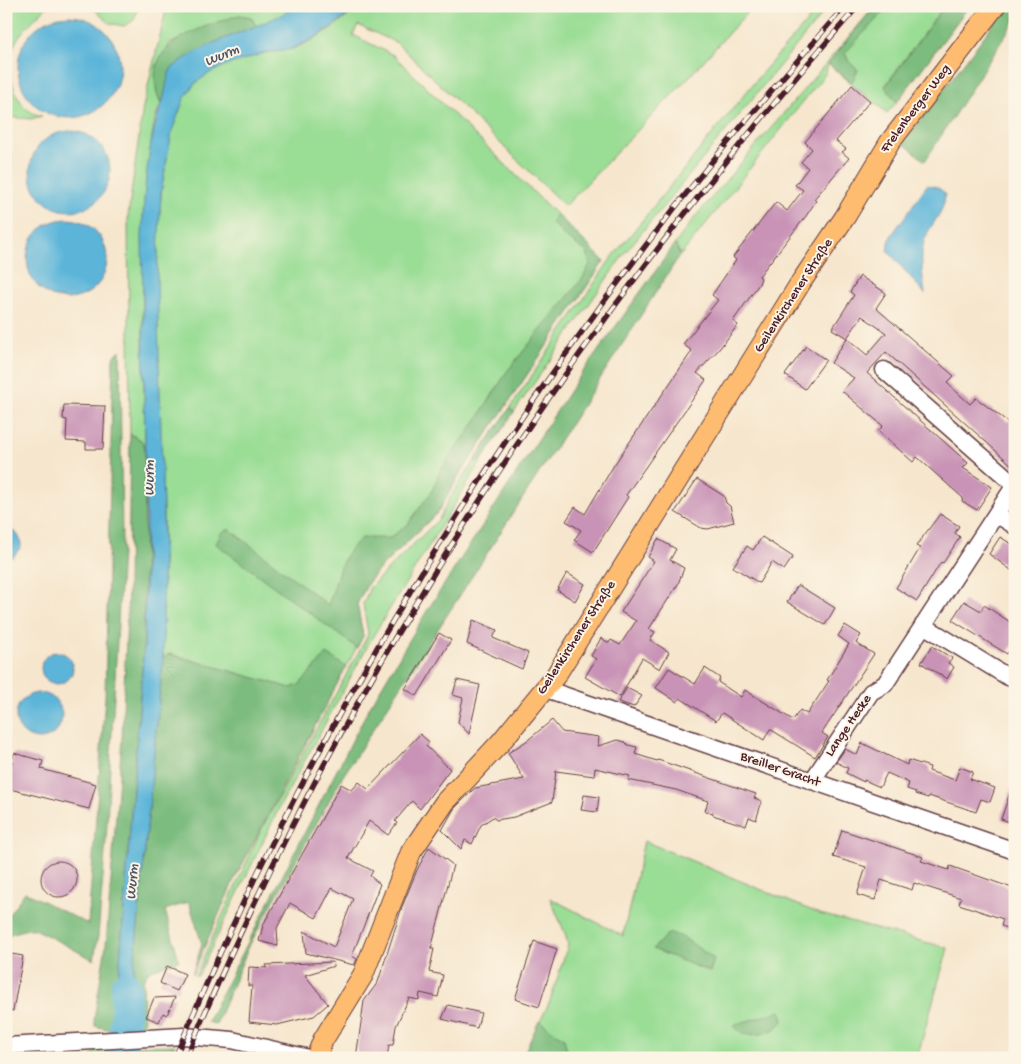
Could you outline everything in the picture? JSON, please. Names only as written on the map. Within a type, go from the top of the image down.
[{"type":"main road","name":"Frelenberger Weg","points":[[845,217],[890,142],[994,6]]},
{"type":"main road","name":"Geilenkirchener Straße","points":[[316,1058],[323,1040],[363,975],[411,852],[445,802],[500,743],[546,689],[801,282],[845,217]]},
{"type":"street","name":"Lange Hecke","points":[[812,781],[871,692],[885,684],[1015,485],[884,370]]},
{"type":"street","points":[[996,514],[1015,526]]},
{"type":"street","points":[[923,625],[1008,677]]},
{"type":"street","name":"Breiller Gracht","points":[[546,689],[1015,851]]},
{"type":"street","points":[[6,1046],[89,1040],[195,1036],[232,1040],[309,1058]]},
{"type":"green space","points":[[6,6],[48,6],[21,33],[15,42],[11,52],[10,63],[15,91],[20,100],[28,110],[42,116],[31,119],[6,117]]},
{"type":"green space","points":[[91,6],[139,6],[134,20],[124,26],[109,23]]},
{"type":"green space","points":[[167,6],[297,6],[280,17],[256,26],[251,17],[239,15],[169,44],[156,91],[161,104],[155,120],[152,139],[145,209],[143,311],[145,447],[141,440],[130,434],[128,216],[143,107]]},
{"type":"green space","points":[[361,6],[753,6],[689,77],[565,206],[397,43],[358,25],[353,35],[393,55],[604,261],[460,474],[438,512],[380,568],[368,583],[357,604],[363,636],[346,667],[327,654],[299,685],[290,688],[170,654],[163,658],[163,511],[157,353],[159,220],[166,161],[178,113],[196,83],[219,67],[238,60],[269,52],[289,50],[311,41]]},
{"type":"green space","points":[[821,6],[829,6],[624,254],[514,412],[510,408],[610,260],[761,74]]},
{"type":"green space","points":[[875,6],[944,6],[885,86],[897,102],[887,113],[828,64],[826,73],[681,255],[675,244],[695,217]]},
{"type":"green space","points":[[875,6],[889,6],[845,53],[849,62],[858,70],[852,82],[828,64]]},
{"type":"green space","points":[[944,6],[969,6],[897,102],[885,87]]},
{"type":"green space","points":[[1007,6],[1015,6],[1015,20],[925,161],[903,143]]},
{"type":"green space","points":[[239,15],[251,17],[256,26],[214,43],[176,65],[161,104],[155,84],[156,67],[163,53],[188,34]]},
{"type":"green space","points":[[556,213],[604,261],[460,474],[438,512],[380,568],[368,583],[357,604],[363,636],[357,648],[216,544],[221,533],[229,529],[328,605],[343,561],[353,546],[361,538],[390,538],[408,524],[432,491],[440,471],[476,421],[508,370],[583,278],[590,264],[587,252],[564,236],[552,222]]},
{"type":"green space","points":[[675,244],[680,255],[341,779],[250,944],[216,1024],[207,1022],[369,708],[425,614],[575,383]]},
{"type":"green space","points":[[120,350],[122,551],[106,840],[98,936],[94,960],[35,929],[12,933],[6,940],[6,919],[25,892],[88,924],[105,698],[113,357]]},
{"type":"green space","points":[[510,408],[514,412],[482,460],[474,461]]},
{"type":"green space","points":[[130,434],[141,440],[145,447],[144,644],[118,987],[119,1028],[106,1029],[95,1026],[94,1020],[106,945],[122,738],[128,590]]},
{"type":"green space","points":[[482,460],[373,636],[280,806],[198,976],[195,976],[261,830],[367,637],[363,604],[370,587],[439,519],[451,496],[474,461]]},
{"type":"green space","points":[[169,654],[291,688],[299,685],[327,654],[346,667],[234,880],[192,975],[202,944],[189,902],[165,910],[179,960],[149,971],[143,980],[144,1028],[133,1027],[133,978],[163,658]]},
{"type":"green space","points":[[644,841],[820,914],[948,948],[917,1058],[522,1058],[550,1001],[568,945],[550,898],[623,936]]},
{"type":"green space","points":[[671,933],[684,938],[714,959],[710,972],[653,949],[666,935]]},
{"type":"green space","points":[[781,1011],[783,1021],[775,1029],[765,1033],[754,1035],[742,1034],[733,1025]]},
{"type":"green space","points":[[539,1021],[564,1038],[567,1051],[566,1058],[522,1058]]},
{"type":"green space","points":[[175,1045],[170,1058],[131,1058],[135,1046]]},
{"type":"green space","points":[[115,1046],[112,1058],[90,1058],[98,1048]]},
{"type":"water","points":[[297,6],[361,6],[318,36],[292,49],[265,53],[224,66],[195,83],[184,99],[172,131],[161,193],[157,276],[163,511],[163,658],[133,978],[133,1027],[119,1028],[118,987],[144,644],[146,519],[142,236],[145,185],[150,151],[171,69],[185,58],[216,42],[282,15]]},
{"type":"water","points":[[69,16],[89,20],[105,31],[116,47],[120,67],[116,87],[105,103],[89,114],[69,118],[49,114],[33,103],[22,87],[18,67],[22,47],[33,31],[49,20]]},
{"type":"water","points":[[62,131],[78,131],[99,142],[110,163],[110,179],[99,200],[78,211],[62,211],[48,205],[36,193],[30,179],[30,163],[36,149],[48,137]]},
{"type":"water","points":[[6,140],[12,156],[6,269]]},
{"type":"water","points":[[927,185],[937,187],[945,193],[943,207],[923,246],[922,266],[925,294],[887,250],[891,236]]},
{"type":"water","points":[[59,219],[75,219],[96,230],[107,251],[107,267],[96,288],[75,299],[59,299],[45,293],[33,281],[27,267],[27,251],[33,237],[45,225]]},
{"type":"water","points":[[6,529],[18,535],[21,547],[13,557],[6,558]]},
{"type":"water","points":[[57,652],[63,653],[68,657],[72,662],[72,674],[68,679],[63,683],[57,684],[51,683],[46,679],[42,674],[41,668],[42,662],[46,657],[51,653]]},
{"type":"water","points":[[34,693],[44,693],[58,703],[62,716],[58,729],[52,735],[44,739],[34,739],[20,729],[16,721],[16,711],[26,697]]},
{"type":"water","points":[[115,1046],[135,1046],[131,1058],[112,1058]]},
{"type":"building","points":[[852,85],[870,101],[836,141],[846,149],[842,152],[849,158],[814,199],[816,201],[806,216],[759,276],[761,278],[759,284],[733,321],[738,325],[697,373],[706,380],[626,495],[628,497],[593,552],[574,540],[581,530],[566,521],[575,507],[585,514],[614,465],[692,351],[683,344],[718,300],[712,295],[736,260],[733,257],[776,202],[787,211],[803,190],[795,185],[808,168],[801,162],[812,149],[805,142]]},
{"type":"building","points":[[860,276],[886,293],[876,308],[954,376],[947,383],[970,404],[976,398],[1008,422],[1015,414],[1015,468],[886,352],[867,373],[968,463],[963,468],[992,487],[977,510],[962,501],[963,498],[917,457],[913,462],[878,431],[883,426],[842,391],[854,378],[831,363],[847,338],[832,329],[854,295],[850,292]],"holes":[[[862,316],[886,333],[867,355],[847,338]]]},
{"type":"building","points":[[806,346],[826,360],[805,389],[785,375]]},
{"type":"building","points":[[64,405],[105,406],[103,449],[86,449],[86,442],[66,441],[67,420],[63,419]]},
{"type":"building","points":[[697,479],[724,496],[726,503],[730,506],[734,522],[708,529],[701,528],[675,512]]},
{"type":"building","points":[[940,514],[959,526],[955,533],[960,537],[943,563],[941,562],[917,601],[896,588],[920,548],[916,546]]},
{"type":"building","points":[[762,537],[793,557],[784,570],[772,562],[759,583],[733,567],[747,546],[753,550]]},
{"type":"building","points":[[1000,537],[1015,546],[1015,573],[989,554]]},
{"type":"building","points":[[658,539],[676,549],[670,560],[684,568],[678,584],[649,629],[655,632],[650,640],[669,652],[660,669],[642,658],[620,697],[585,677],[596,659],[591,656],[601,638],[609,643],[611,640],[620,645],[636,621],[621,612],[654,561],[648,557]]},
{"type":"building","points":[[567,573],[585,584],[575,601],[557,590]]},
{"type":"building","points":[[798,585],[835,608],[825,625],[787,602]]},
{"type":"building","points":[[964,601],[981,611],[984,605],[1015,625],[1015,641],[1007,654],[952,620]]},
{"type":"building","points":[[473,620],[497,630],[493,638],[528,653],[522,669],[467,644]]},
{"type":"building","points":[[845,625],[861,635],[856,643],[874,654],[822,733],[828,737],[815,757],[770,729],[764,740],[722,713],[716,721],[680,698],[677,702],[656,688],[669,668],[695,684],[705,668],[720,678],[718,682],[741,697],[745,690],[793,720],[800,710],[807,714],[829,681],[827,680],[849,644],[838,636]]},
{"type":"building","points":[[439,633],[451,640],[417,696],[405,689]]},
{"type":"building","points":[[932,646],[952,658],[948,663],[954,667],[947,679],[921,663]]},
{"type":"building","points":[[457,680],[480,685],[469,734],[458,722],[463,698],[453,695]]},
{"type":"building","points":[[627,688],[642,696],[634,707],[618,702]]},
{"type":"building","points":[[552,720],[562,732],[599,737],[598,746],[618,740],[625,742],[628,745],[637,747],[635,754],[658,760],[756,794],[754,798],[762,801],[756,820],[749,817],[746,826],[713,815],[713,813],[705,811],[708,801],[676,790],[628,780],[630,776],[595,768],[594,776],[556,771],[552,802],[514,817],[496,820],[493,817],[481,825],[472,844],[465,840],[461,849],[442,830],[454,809],[475,788],[524,779],[508,753],[528,740]]},
{"type":"building","points":[[420,734],[429,742],[426,746],[450,769],[420,809],[412,801],[395,821],[397,823],[388,835],[369,821],[348,858],[373,871],[370,876],[380,884],[352,956],[357,959],[354,965],[306,953],[304,931],[334,947],[353,899],[332,888],[316,918],[290,903],[277,928],[278,946],[259,941],[263,925],[341,784],[352,790],[359,782],[368,789]]},
{"type":"building","points":[[862,743],[907,765],[908,760],[930,767],[929,771],[955,780],[960,767],[973,772],[970,779],[995,788],[990,802],[981,799],[976,812],[929,796],[928,798],[915,794],[916,792],[907,789],[909,783],[887,773],[880,787],[864,780],[864,782],[846,773],[848,768],[836,762],[845,749],[857,755]]},
{"type":"building","points":[[14,753],[43,761],[41,769],[96,784],[89,809],[6,788]]},
{"type":"building","points":[[1013,784],[1015,784],[1015,824],[1001,819]]},
{"type":"building","points":[[584,795],[599,797],[597,812],[581,810]]},
{"type":"building","points":[[842,830],[923,857],[921,861],[949,870],[950,866],[1015,889],[1015,930],[1001,926],[1003,919],[959,904],[961,898],[914,883],[912,890],[881,880],[875,900],[857,895],[866,867],[833,857]]},
{"type":"building","points":[[429,847],[453,865],[431,949],[434,949],[429,972],[443,975],[438,997],[420,993],[419,1000],[409,998],[396,1026],[393,1045],[389,1045],[387,1058],[356,1058],[364,1001],[378,982],[402,907],[417,870]]},
{"type":"building","points":[[59,861],[72,866],[77,879],[72,892],[59,897],[46,892],[41,879],[46,866]]},
{"type":"building","points":[[534,941],[557,949],[539,1007],[515,999]]},
{"type":"building","points":[[6,953],[23,956],[13,1011],[6,1010]]},
{"type":"building","points":[[333,962],[334,966],[305,975],[328,1004],[314,1016],[277,1025],[249,1022],[252,986],[248,986],[249,967],[267,968],[266,965]]},
{"type":"building","points":[[167,966],[185,974],[177,991],[160,983]]},
{"type":"building","points":[[175,997],[167,1015],[163,1013],[159,1022],[146,1017],[154,998]]},
{"type":"building","points":[[448,1005],[481,1013],[477,1028],[442,1019]]},
{"type":"waterway","name":"Wurm","points":[[119,1058],[125,1023],[126,986]]},
{"type":"railway","points":[[175,1058],[221,951],[271,846],[324,742],[381,640],[442,541],[505,443],[571,347],[664,221],[766,97],[845,6]]},
{"type":"railway","points":[[186,1058],[249,914],[319,774],[395,637],[478,504],[566,374],[658,248],[756,125],[858,6]]}]
